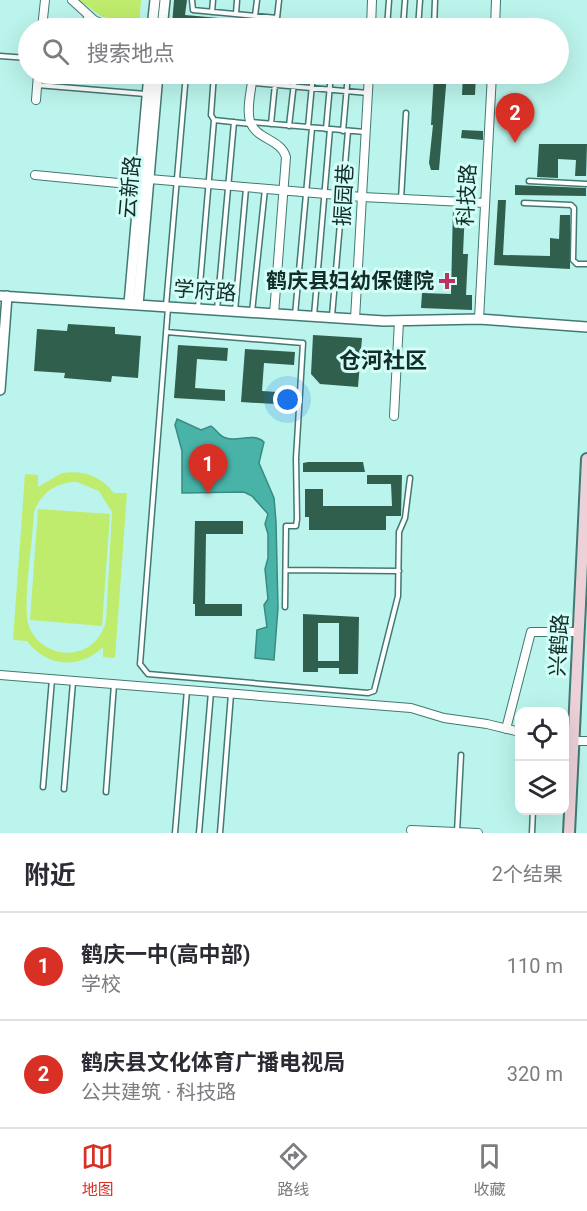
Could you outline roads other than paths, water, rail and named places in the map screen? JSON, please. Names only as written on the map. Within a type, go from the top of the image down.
[{"type":"main road","name":"兴鹤路","points":[[569,833],[571,743],[582,629],[587,459]]},
{"type":"street","points":[[43,18],[45,0]]},
{"type":"street","points":[[72,0],[93,18]]},
{"type":"street","points":[[153,18],[155,0]]},
{"type":"street","points":[[163,18],[165,0]]},
{"type":"street","points":[[371,18],[372,0]]},
{"type":"street","points":[[495,18],[496,0]]},
{"type":"street","name":"云新路","points":[[134,304],[139,184],[148,84]]},
{"type":"street","name":"云新路","points":[[134,304],[149,179],[157,84]]},
{"type":"street","points":[[252,84],[251,123],[285,153],[274,314]]},
{"type":"street","name":"振园巷","points":[[355,319],[368,84]]},
{"type":"street","name":"科技路","points":[[478,319],[491,84]]},
{"type":"street","points":[[36,100],[37,85]]},
{"type":"street","points":[[35,175],[139,184]]},
{"type":"street","points":[[149,179],[362,197],[485,204]]},
{"type":"street","points":[[0,390],[4,296]]},
{"type":"street","name":"学府路","points":[[4,296],[332,318],[399,321],[478,319],[587,327]]},
{"type":"street","points":[[394,416],[399,321]]},
{"type":"street","points":[[506,729],[531,632],[582,629]]},
{"type":"street","points":[[0,675],[411,708],[444,718],[515,731]]},
{"type":"street","points":[[571,743],[587,741]]},
{"type":"street","points":[[411,830],[478,833]]},
{"type":"lane","points":[[192,0],[194,10],[277,18],[279,0]]},
{"type":"lane","points":[[212,12],[213,0]]},
{"type":"lane","points":[[236,14],[237,0]]},
{"type":"lane","points":[[255,16],[257,0]]},
{"type":"lane","points":[[388,18],[389,0]]},
{"type":"lane","points":[[404,18],[405,0]]},
{"type":"lane","points":[[419,18],[420,0]]},
{"type":"lane","points":[[434,18],[435,0]]},
{"type":"lane","points":[[0,56],[18,57]]},
{"type":"lane","points":[[185,84],[141,664],[145,672],[151,675],[371,693],[377,687],[396,607],[399,532],[405,518],[410,478]]},
{"type":"lane","points":[[198,308],[214,120],[211,115],[213,84]]},
{"type":"lane","points":[[264,84],[368,93]]},
{"type":"lane","points":[[295,315],[306,192],[312,84]]},
{"type":"lane","points":[[314,316],[330,84]]},
{"type":"lane","points":[[332,318],[343,195],[347,84]]},
{"type":"lane","points":[[37,85],[147,94]]},
{"type":"lane","points":[[271,124],[275,85]]},
{"type":"lane","points":[[289,126],[293,86]]},
{"type":"lane","points":[[401,199],[406,113]]},
{"type":"lane","points":[[214,120],[365,132]]},
{"type":"lane","points":[[217,310],[234,122]]},
{"type":"lane","points":[[529,181],[587,184]]},
{"type":"lane","points":[[235,311],[246,187]]},
{"type":"lane","points":[[252,312],[265,189]]},
{"type":"lane","points":[[524,204],[571,205],[574,208],[573,260],[577,264],[587,264]]},
{"type":"lane","points":[[166,332],[303,343],[296,458],[297,519],[296,526],[286,526],[285,607]]},
{"type":"lane","points":[[285,570],[399,571]]},
{"type":"lane","points":[[43,787],[52,678]]},
{"type":"lane","points":[[64,789],[73,680]]},
{"type":"lane","points":[[105,792],[114,684]]},
{"type":"lane","points":[[175,833],[187,690]]},
{"type":"lane","points":[[199,833],[211,692]]},
{"type":"lane","points":[[220,833],[231,693]]},
{"type":"lane","points":[[457,832],[461,755]]},
{"type":"lane","points":[[532,833],[533,815]]},
{"type":"water","points":[[177,419],[201,430],[211,426],[226,438],[251,437],[264,442],[259,463],[274,498],[276,522],[278,608],[274,660],[255,658],[257,630],[267,627],[264,605],[268,599],[265,569],[268,558],[268,534],[265,524],[268,514],[252,496],[244,492],[182,493],[182,451],[175,425]]},
{"type":"place","name":"鹤庆县文化体育广播电视局","points":[[515,143]]},
{"type":"place","name":"鹤庆县妇幼保健院","points":[[447,281]]},
{"type":"place","name":"鹤庆一中(高中部)","points":[[208,494]]},
{"type":"district","name":"仓河社区","points":[[383,360]]}]
